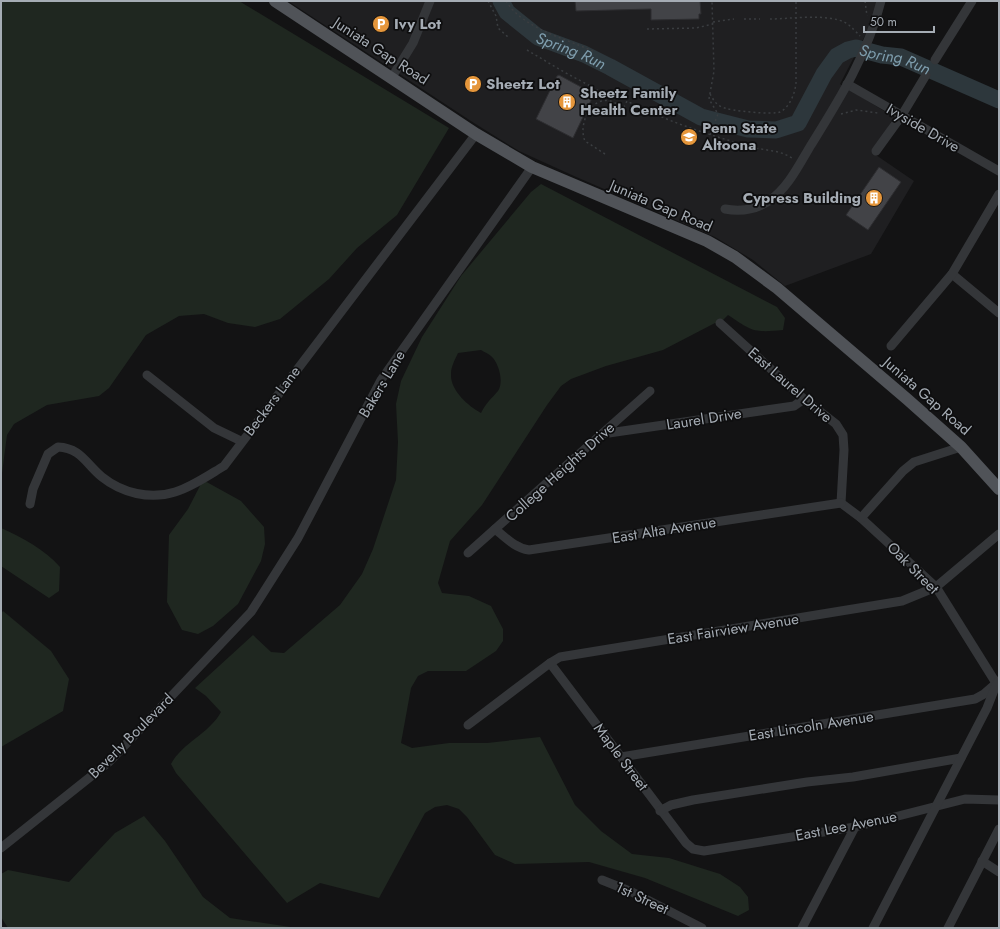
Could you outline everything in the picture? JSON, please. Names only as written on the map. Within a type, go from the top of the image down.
[{"type":"main road","name":"Juniata Gap Road","points":[[275,1],[476,134],[532,167],[707,241],[735,257],[777,288],[907,399],[960,447],[999,489]]},
{"type":"street","points":[[392,77],[413,43],[430,1]]},
{"type":"street","points":[[726,209],[737,211],[759,206],[768,202],[784,188],[847,84],[861,55],[881,1]]},
{"type":"street","points":[[935,60],[972,1]]},
{"type":"street","points":[[876,151],[902,115],[926,75]]},
{"type":"street","name":"Ivyside Drive","points":[[847,84],[999,171]]},
{"type":"street","name":"Beckers Lane","points":[[30,504],[33,488],[48,454],[58,447],[70,448],[85,460],[102,478],[134,494],[154,495],[175,492],[199,481],[224,466],[241,441],[476,134]]},
{"type":"street","name":"Bakers Lane","points":[[251,612],[298,538],[381,380],[532,167]]},
{"type":"street","points":[[891,346],[952,274],[999,194]]},
{"type":"street","points":[[952,274],[999,313]]},
{"type":"street","name":"East Laurel Drive","points":[[720,323],[804,398],[836,424],[843,435],[844,450],[841,503]]},
{"type":"street","points":[[147,375],[214,428],[241,441]]},
{"type":"street","name":"College Heights Drive","points":[[468,553],[650,391]]},
{"type":"street","name":"Laurel Drive","points":[[602,434],[794,406],[804,398]]},
{"type":"street","points":[[861,518],[903,471],[914,462],[960,447]]},
{"type":"street","name":"Oak Street","points":[[841,503],[861,518],[936,587],[998,683]]},
{"type":"street","name":"East Alta Avenue","points":[[495,529],[513,545],[521,549],[529,550],[841,503]]},
{"type":"street","name":"East Fairview Avenue","points":[[468,725],[560,657],[902,601],[936,587],[999,534]]},
{"type":"street","name":"Beverly Boulevard","points":[[1,848],[109,762],[251,612]]},
{"type":"street","name":"Maple Street","points":[[550,663],[660,810],[686,843],[693,849]]},
{"type":"street","points":[[873,928],[987,708],[998,683]]},
{"type":"street","name":"East Lincoln Avenue","points":[[621,757],[975,699],[998,683]]},
{"type":"street","points":[[660,810],[671,805],[693,800],[807,782],[853,777],[961,758]]},
{"type":"street","name":"East Lee Avenue","points":[[693,849],[704,851],[855,826],[965,799],[999,800]]},
{"type":"street","points":[[802,928],[855,826]]},
{"type":"street","points":[[948,928],[999,829]]},
{"type":"street","points":[[982,861],[999,872]]},
{"type":"street","name":"1st Street","points":[[602,880],[632,892],[702,928]]},
{"type":"path","points":[[488,1],[496,16],[498,28],[508,37]]},
{"type":"path","points":[[506,1],[514,11],[536,26],[570,43],[595,52]]},
{"type":"path","points":[[710,134],[718,114],[709,101],[714,71],[712,1]]},
{"type":"path","points":[[710,94],[716,103],[723,108],[772,112],[783,110],[791,100],[796,88],[796,1]]},
{"type":"path","points":[[770,19],[824,18],[843,22],[865,41]]},
{"type":"path","points":[[647,29],[696,28],[734,19]]},
{"type":"path","points":[[744,19],[760,19]]},
{"type":"path","points":[[527,50],[599,91],[602,101]]},
{"type":"path","points":[[578,84],[580,80]]},
{"type":"path","points":[[605,154],[585,141],[583,124],[589,111],[594,105],[602,101],[613,102],[624,107],[627,101],[671,122],[754,148],[769,149],[792,158]]},
{"type":"path","points":[[838,116],[856,110],[884,115]]},
{"type":"path","points":[[844,197],[849,201]]},
{"type":"shaded area","points":[[1,1],[239,1],[449,128],[397,215],[357,248],[329,279],[280,319],[255,327],[228,323],[204,314],[179,316],[146,335],[109,388],[99,396],[47,405],[14,424],[7,435],[1,481]]},
{"type":"shaded area","name":"Penn State Altoona","points":[[288,1],[883,1],[840,84],[894,117],[873,153],[914,181],[871,254],[785,286],[753,260],[715,237],[519,151]]},
{"type":"shaded area","points":[[541,184],[777,307],[785,318],[783,330],[753,330],[742,325],[728,315],[720,323],[715,323],[663,350],[606,366],[571,379],[561,386],[482,505],[450,541],[438,583],[442,593],[469,596],[491,606],[503,629],[503,641],[496,651],[466,671],[428,671],[418,676],[411,688],[401,743],[412,748],[449,743],[487,743],[540,737],[575,805],[601,831],[632,854],[669,858],[720,874],[740,887],[748,897],[749,910],[738,916],[645,878],[589,862],[515,864],[495,855],[467,817],[459,809],[447,805],[435,807],[425,813],[379,898],[320,883],[287,903],[176,773],[171,764],[182,750],[216,720],[221,712],[206,696],[195,688],[253,635],[271,652],[284,653],[340,605],[362,574],[373,549],[396,480],[398,442],[396,404],[401,381],[422,337],[461,276],[531,192]],"holes":[[[481,350],[494,359],[501,378],[498,391],[481,413],[461,397],[453,386],[451,380],[452,366],[458,353]]]},
{"type":"shaded area","points":[[203,480],[241,501],[264,527],[265,544],[261,561],[238,604],[213,626],[198,634],[182,630],[167,602],[169,535],[188,509]]},
{"type":"shaded area","points":[[1,528],[33,544],[60,567],[59,591],[49,598],[1,566]]},
{"type":"shaded area","points":[[3,611],[51,651],[69,679],[63,711],[1,747],[1,614]]},
{"type":"shaded area","points":[[144,816],[165,841],[203,897],[230,918],[297,928],[8,928],[1,917],[1,874],[8,870],[69,882],[115,833]]},
{"type":"building","points":[[575,1],[700,1],[701,14],[699,14],[699,19],[651,20],[651,9],[576,11]]},
{"type":"building","name":"Sheetz Family Health Center","points":[[559,75],[594,94],[573,138],[536,119],[557,76]]},
{"type":"building","name":"Cypress Building","points":[[879,167],[901,182],[868,230],[846,215]]},
{"type":"waterway","name":"Spring Run","points":[[501,1],[507,12],[538,37],[584,54],[701,117],[748,129],[776,130],[798,123],[824,74],[837,56],[848,50],[856,48],[882,55],[901,57],[999,100]]},
{"type":"place","name":"Ivy Lot","points":[[381,24]]},
{"type":"place","name":"Sheetz Lot","points":[[473,84]]},
{"type":"place","name":"Sheetz Family Health Center","points":[[567,102]]},
{"type":"place","name":"Penn State Altoona","points":[[689,137]]},
{"type":"place","name":"Cypress Building","points":[[874,198]]}]
